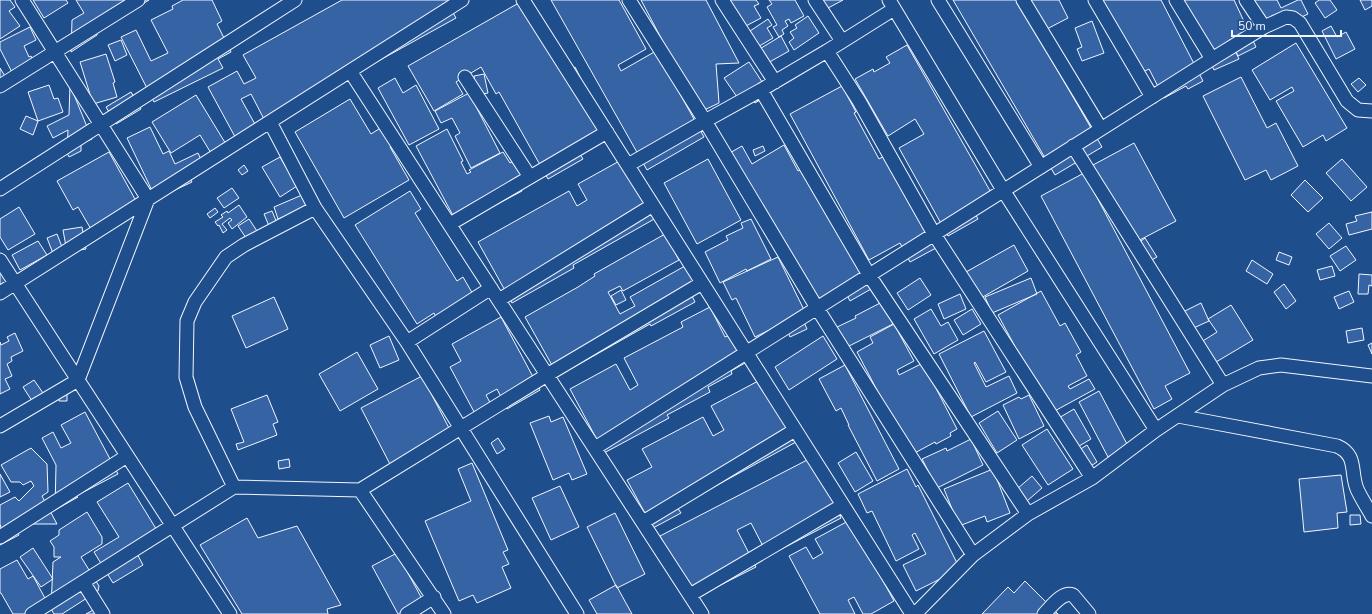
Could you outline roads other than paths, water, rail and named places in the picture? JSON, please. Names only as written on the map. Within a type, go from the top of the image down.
[{"type":"street","points":[[22,0],[148,199]]},
{"type":"street","points":[[0,86],[138,0]]},
{"type":"street","points":[[0,189],[295,0]]},
{"type":"street","points":[[0,293],[462,0]]},
{"type":"street","points":[[523,0],[912,614]]},
{"type":"street","points":[[630,0],[705,121],[817,308],[973,555]]},
{"type":"street","points":[[722,0],[775,82]]},
{"type":"street","points":[[815,0],[842,41]]},
{"type":"street","points":[[938,0],[1041,167]]},
{"type":"street","points":[[1023,0],[1101,129]]},
{"type":"street","points":[[1095,0],[1152,97]]},
{"type":"street","points":[[1176,0],[1212,59]]},
{"type":"street","points":[[1246,0],[1264,27]]},
{"type":"street","points":[[628,165],[827,51],[891,4],[1003,190],[1156,430]]},
{"type":"street","points":[[595,448],[1212,59],[1264,27],[1286,17],[1293,18],[1300,23],[1347,101],[1358,110],[1372,111]]},
{"type":"street","points":[[827,51],[859,101],[934,234],[1092,478]]},
{"type":"street","points":[[350,71],[702,614]]},
{"type":"street","points":[[465,77],[530,177]]},
{"type":"street","points":[[761,90],[869,275],[1028,514]]},
{"type":"street","points":[[270,122],[315,208],[407,342],[576,614]]},
{"type":"street","points":[[450,224],[607,132]]},
{"type":"street","points":[[1073,146],[1223,385]]},
{"type":"street","points":[[0,426],[78,380],[148,199]]},
{"type":"street","points":[[499,300],[653,205]]},
{"type":"street","points":[[234,487],[195,407],[186,377],[187,321],[195,302],[226,256],[315,208]]},
{"type":"street","points":[[0,260],[230,614]]},
{"type":"street","points":[[32,614],[234,487],[360,490],[547,375],[702,283]]},
{"type":"street","points":[[407,342],[491,288]]},
{"type":"street","points":[[915,614],[973,555],[1028,514],[1092,478],[1156,430],[1223,385],[1259,368],[1281,365],[1372,376]]},
{"type":"street","points":[[1178,416],[1337,446],[1345,450],[1352,461],[1356,487],[1372,516]]},
{"type":"street","points":[[643,522],[795,430]]},
{"type":"street","points":[[0,537],[127,456]]},
{"type":"street","points":[[360,490],[434,597],[444,614]]},
{"type":"street","points":[[690,595],[843,505]]},
{"type":"street","points":[[83,582],[103,614]]},
{"type":"street","points":[[1044,614],[1063,595],[1069,594],[1073,595],[1089,614]]},
{"type":"street","points":[[407,614],[434,597]]}]
